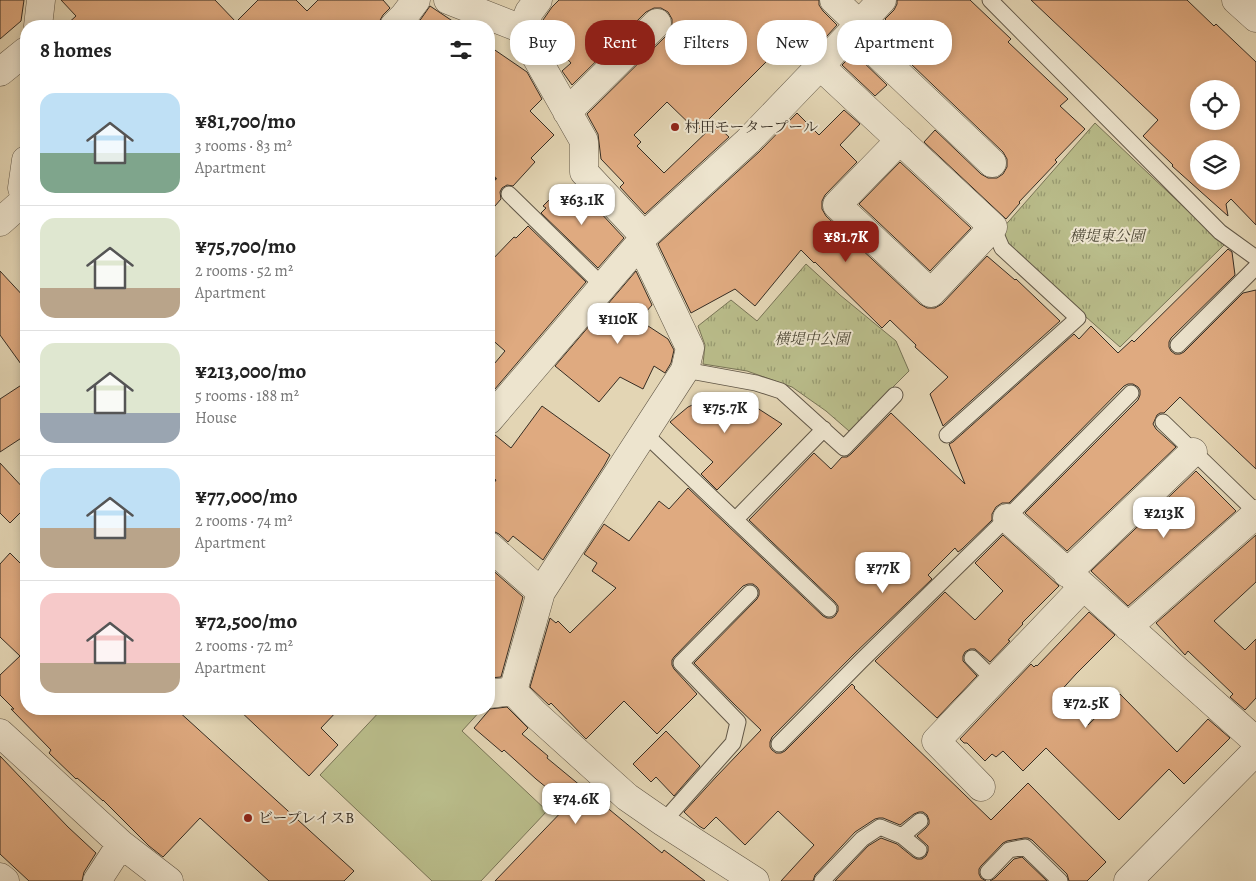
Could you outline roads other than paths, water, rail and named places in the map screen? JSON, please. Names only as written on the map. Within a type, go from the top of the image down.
[{"type":"street","points":[[39,20],[41,0]]},
{"type":"street","points":[[400,20],[416,0]]},
{"type":"street","points":[[448,0],[526,10],[535,55],[584,141],[584,172],[642,239],[690,348],[685,370],[541,592],[501,692],[534,713],[627,797],[756,881]]},
{"type":"street","points":[[834,0],[850,20]]},
{"type":"street","points":[[863,20],[882,0]]},
{"type":"street","points":[[1236,0],[1256,18]]},
{"type":"street","points":[[567,112],[657,23]]},
{"type":"street","points":[[495,413],[642,239],[748,141],[837,48]]},
{"type":"street","points":[[0,72],[20,56]]},
{"type":"street","points":[[893,65],[992,163]]},
{"type":"street","points":[[820,66],[900,140],[994,227],[931,293],[837,205],[900,140]]},
{"type":"street","points":[[0,222],[20,204]]},
{"type":"street","points":[[981,788],[936,741],[994,680],[1075,580],[1193,452]]},
{"type":"street","points":[[1128,627],[1256,513]]},
{"type":"street","points":[[1007,518],[1256,741]]},
{"type":"street","points":[[495,551],[541,592]]},
{"type":"street","points":[[0,733],[120,844],[169,881]]},
{"type":"street","points":[[1128,881],[1256,751]]},
{"type":"street","points":[[96,881],[120,844]]},
{"type":"street","points":[[0,877],[5,881]]},
{"type":"lane","points":[[990,0],[1220,232],[1256,258]]},
{"type":"lane","points":[[509,194],[603,286]]},
{"type":"lane","points":[[947,436],[1078,318],[1002,248],[994,227]]},
{"type":"lane","points":[[1178,345],[1256,268]]},
{"type":"lane","points":[[685,370],[756,383],[780,391],[844,448],[895,395]]},
{"type":"lane","points":[[779,744],[1131,393]]},
{"type":"lane","points":[[1162,422],[1256,513]]},
{"type":"lane","points":[[735,520],[824,429]]},
{"type":"lane","points":[[644,433],[830,609]]},
{"type":"lane","points":[[663,822],[733,743],[738,722],[681,663],[750,593]]},
{"type":"lane","points":[[972,658],[994,680]]},
{"type":"lane","points":[[902,836],[920,821]]},
{"type":"lane","points":[[822,881],[862,839],[880,827],[902,836],[919,850]]},
{"type":"lane","points":[[988,872],[1009,850],[1025,847],[1060,881]]},
{"type":"place","name":"村田モータープール","points":[[675,127]]},
{"type":"place","name":"ビープレイスB","points":[[248,818]]},
{"type":"park label","name":"横堤東公園","points":[[1107,236]]},
{"type":"park label","name":"横堤中公園","points":[[812,339]]}]
